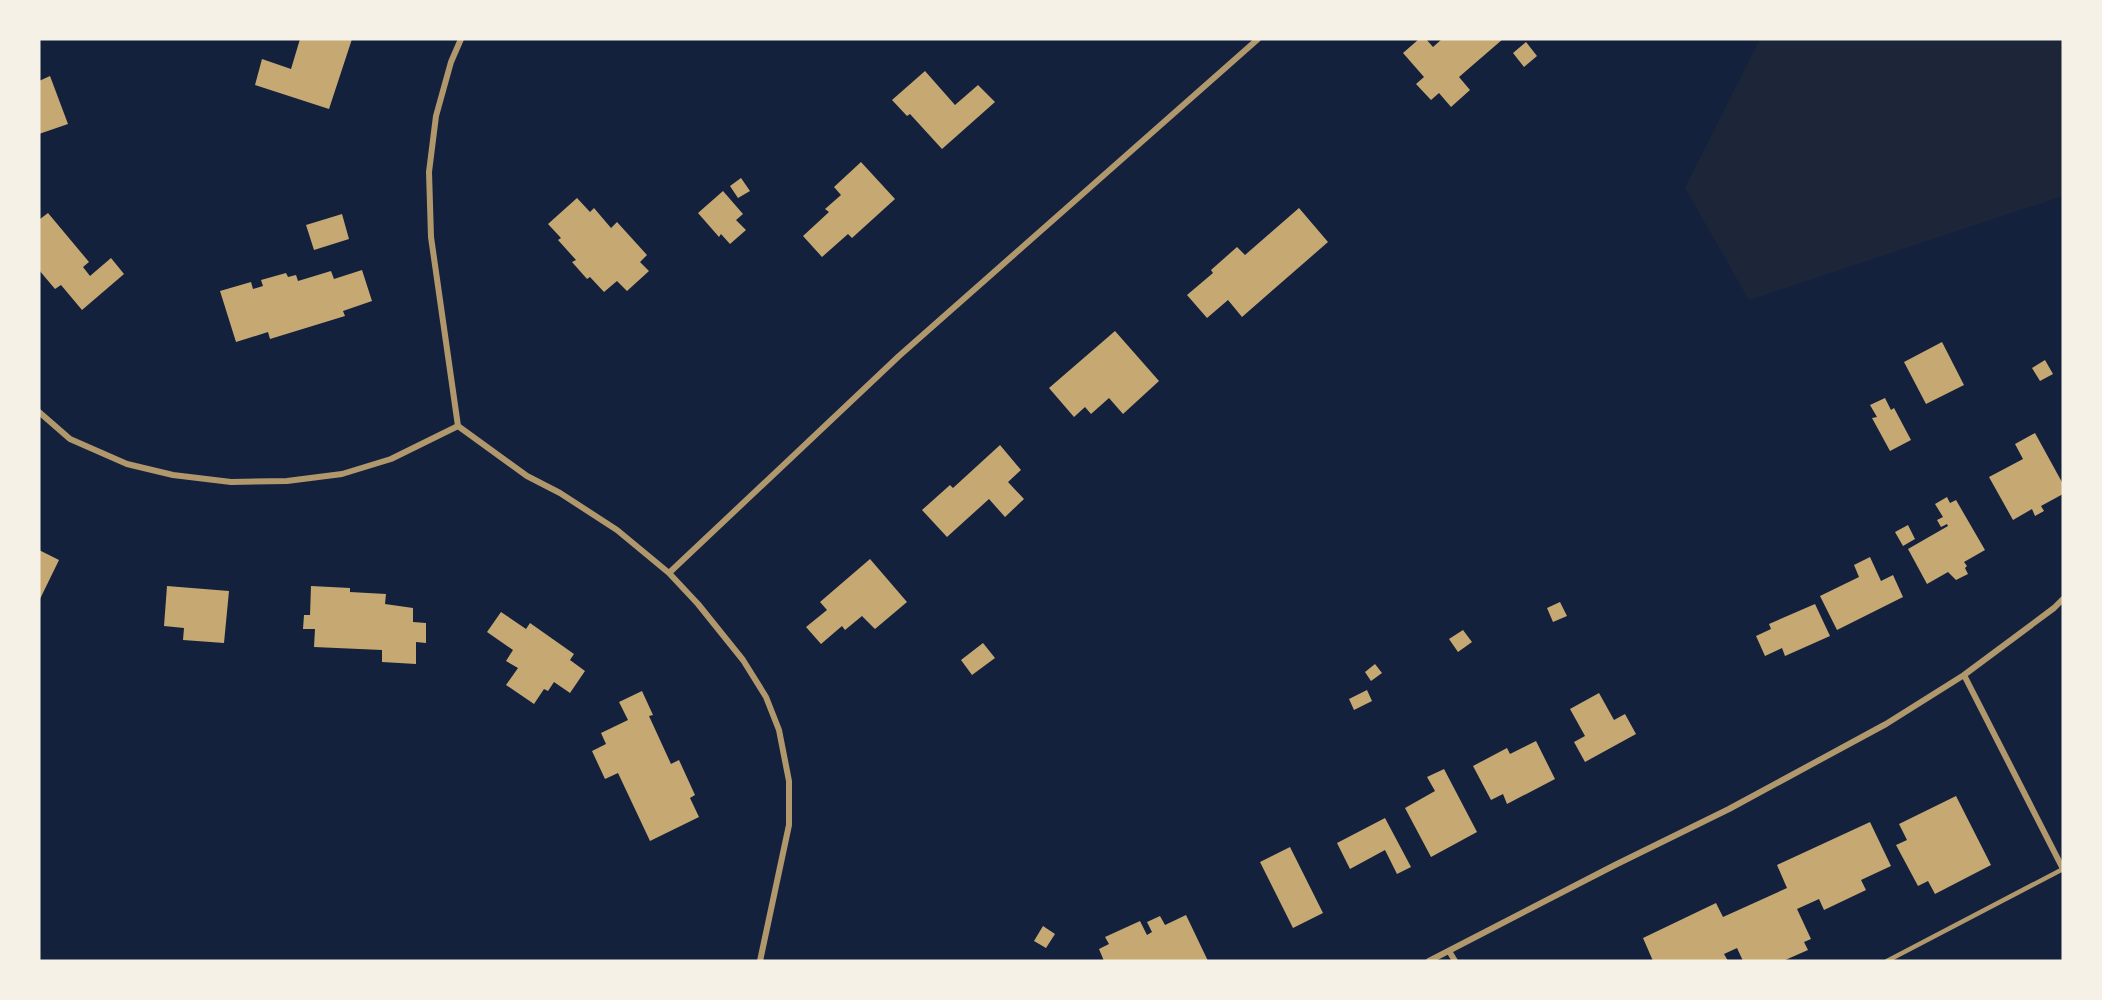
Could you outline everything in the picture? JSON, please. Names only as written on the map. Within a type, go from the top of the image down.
[{"type":"street","points":[[461,39],[451,62],[436,116],[429,172],[430,237],[458,426],[527,476],[560,493],[618,530],[669,573],[698,604],[743,660],[766,697],[779,730],[789,781],[789,825],[760,961]]},
{"type":"street","points":[[669,573],[898,356],[1258,39]]},
{"type":"street","points":[[39,412],[70,438],[127,464],[174,475],[231,482],[287,481],[342,474],[391,459],[458,426]]},
{"type":"street","points":[[1429,961],[1615,865],[1729,810],[1886,724],[1964,675],[2063,599]]},
{"type":"street","points":[[1964,675],[2063,869]]},
{"type":"street","points":[[1449,951],[1455,961]]},
{"type":"lane","points":[[1887,961],[2063,869]]},
{"type":"shaded area","points":[[1760,39],[2063,39],[2063,196],[1749,300],[1685,188]]},
{"type":"building","points":[[300,39],[352,39],[329,109],[255,85],[262,59],[291,69]]},
{"type":"building","points":[[1419,39],[1426,39],[1433,47],[1442,39],[1503,39],[1459,77],[1470,90],[1451,107],[1439,93],[1431,100],[1416,84],[1424,77],[1403,53]]},
{"type":"building","points":[[1526,42],[1537,56],[1524,67],[1513,53]]},
{"type":"building","points":[[925,71],[955,105],[978,85],[995,102],[942,149],[910,114],[907,116],[892,100]]},
{"type":"building","points":[[50,76],[68,124],[39,134],[39,81]]},
{"type":"building","points":[[861,162],[895,199],[852,238],[848,234],[822,257],[803,236],[829,212],[825,209],[841,195],[834,187]]},
{"type":"building","points":[[741,178],[750,191],[738,198],[730,186]]},
{"type":"building","points":[[723,191],[743,214],[736,220],[746,230],[730,244],[721,234],[719,237],[698,213]]},
{"type":"building","points":[[577,198],[590,212],[594,208],[611,228],[617,222],[647,255],[640,262],[649,271],[627,291],[617,281],[604,292],[590,277],[587,279],[572,262],[576,260],[558,240],[561,238],[548,224]]},
{"type":"building","points":[[1299,208],[1328,242],[1242,317],[1228,300],[1207,318],[1187,295],[1213,273],[1211,270],[1237,247],[1245,255]]},
{"type":"building","points":[[48,213],[89,262],[83,267],[90,276],[111,258],[124,274],[82,310],[61,285],[55,289],[39,270],[39,217],[40,219]]},
{"type":"building","points":[[342,214],[349,239],[314,250],[306,225]]},
{"type":"building","points":[[362,270],[372,301],[343,311],[345,316],[270,339],[268,332],[236,342],[220,291],[251,282],[253,289],[263,286],[261,280],[286,273],[288,277],[296,275],[298,281],[331,271],[334,279]]},
{"type":"building","points":[[1115,331],[1159,381],[1123,414],[1109,398],[1091,414],[1085,407],[1074,417],[1049,388]]},
{"type":"building","points":[[1942,342],[1964,385],[1926,404],[1904,362]]},
{"type":"building","points":[[2045,360],[2053,374],[2040,381],[2032,368]]},
{"type":"building","points":[[1885,398],[1891,410],[1894,408],[1911,440],[1890,451],[1872,418],[1877,417],[1870,405]]},
{"type":"building","points":[[2035,433],[2063,484],[2063,494],[2041,506],[2044,511],[2035,516],[2032,509],[2013,520],[1989,477],[2023,459],[2015,444]]},
{"type":"building","points":[[1000,445],[1021,470],[1008,482],[1024,499],[1005,517],[989,499],[947,537],[922,510],[950,485],[953,488]]},
{"type":"building","points":[[1947,497],[1950,503],[1956,500],[1985,550],[1964,562],[1968,574],[1956,580],[1948,572],[1927,584],[1908,549],[1948,526],[1947,524],[1941,527],[1937,520],[1943,517],[1935,504]]},
{"type":"building","points":[[1908,525],[1915,539],[1903,546],[1895,532]]},
{"type":"building","points":[[39,550],[59,560],[39,601]]},
{"type":"building","points":[[1870,557],[1881,581],[1893,575],[1903,597],[1837,630],[1820,596],[1859,577],[1854,565]]},
{"type":"building","points":[[870,559],[907,602],[875,629],[862,616],[845,630],[842,626],[821,644],[806,627],[827,610],[820,602]]},
{"type":"building","points":[[167,586],[229,591],[224,643],[183,640],[184,628],[164,626]]},
{"type":"building","points":[[311,586],[350,588],[350,592],[386,594],[385,604],[413,608],[413,622],[426,623],[426,643],[416,642],[416,664],[382,662],[382,650],[314,647],[315,629],[303,629],[304,615],[310,615]]},
{"type":"building","points":[[1560,602],[1567,616],[1553,622],[1547,608]]},
{"type":"building","points":[[1815,604],[1830,636],[1785,656],[1782,648],[1765,656],[1756,636],[1771,629],[1769,624]]},
{"type":"building","points":[[501,612],[526,629],[530,623],[574,654],[570,660],[585,671],[570,693],[554,682],[548,691],[544,689],[534,704],[506,685],[518,668],[506,661],[513,650],[487,632]]},
{"type":"building","points":[[1463,630],[1472,642],[1458,652],[1449,639]]},
{"type":"building","points":[[983,643],[995,658],[972,675],[961,660]]},
{"type":"building","points":[[1375,664],[1382,673],[1371,681],[1365,672]]},
{"type":"building","points":[[1367,690],[1372,701],[1354,710],[1349,699]]},
{"type":"building","points":[[642,691],[653,715],[649,716],[671,764],[679,760],[695,795],[690,798],[699,817],[650,841],[618,773],[605,779],[592,751],[606,744],[601,733],[628,720],[619,702]]},
{"type":"building","points":[[1599,693],[1614,720],[1625,714],[1636,734],[1585,762],[1574,742],[1585,736],[1570,709]]},
{"type":"building","points":[[1536,741],[1555,779],[1507,804],[1503,794],[1491,800],[1473,766],[1507,748],[1510,754]]},
{"type":"building","points":[[1444,769],[1477,832],[1431,857],[1405,808],[1435,791],[1427,777]]},
{"type":"building","points":[[1956,796],[1991,865],[1935,894],[1928,881],[1918,886],[1896,845],[1907,840],[1899,824]]},
{"type":"building","points":[[1385,818],[1411,867],[1397,874],[1385,850],[1350,869],[1337,843]]},
{"type":"building","points":[[1870,822],[1891,866],[1861,880],[1866,890],[1824,910],[1819,899],[1797,909],[1811,939],[1804,942],[1808,950],[1783,961],[1743,961],[1737,948],[1724,954],[1728,961],[1653,961],[1643,938],[1716,903],[1723,917],[1787,888],[1777,865]]},
{"type":"building","points":[[1290,847],[1323,913],[1293,928],[1260,862]]},
{"type":"building","points":[[1186,915],[1208,961],[1104,961],[1099,949],[1109,944],[1105,937],[1140,921],[1147,935],[1152,932],[1147,922],[1160,916],[1165,925]]},
{"type":"building","points":[[1043,926],[1055,934],[1046,948],[1034,941]]}]
